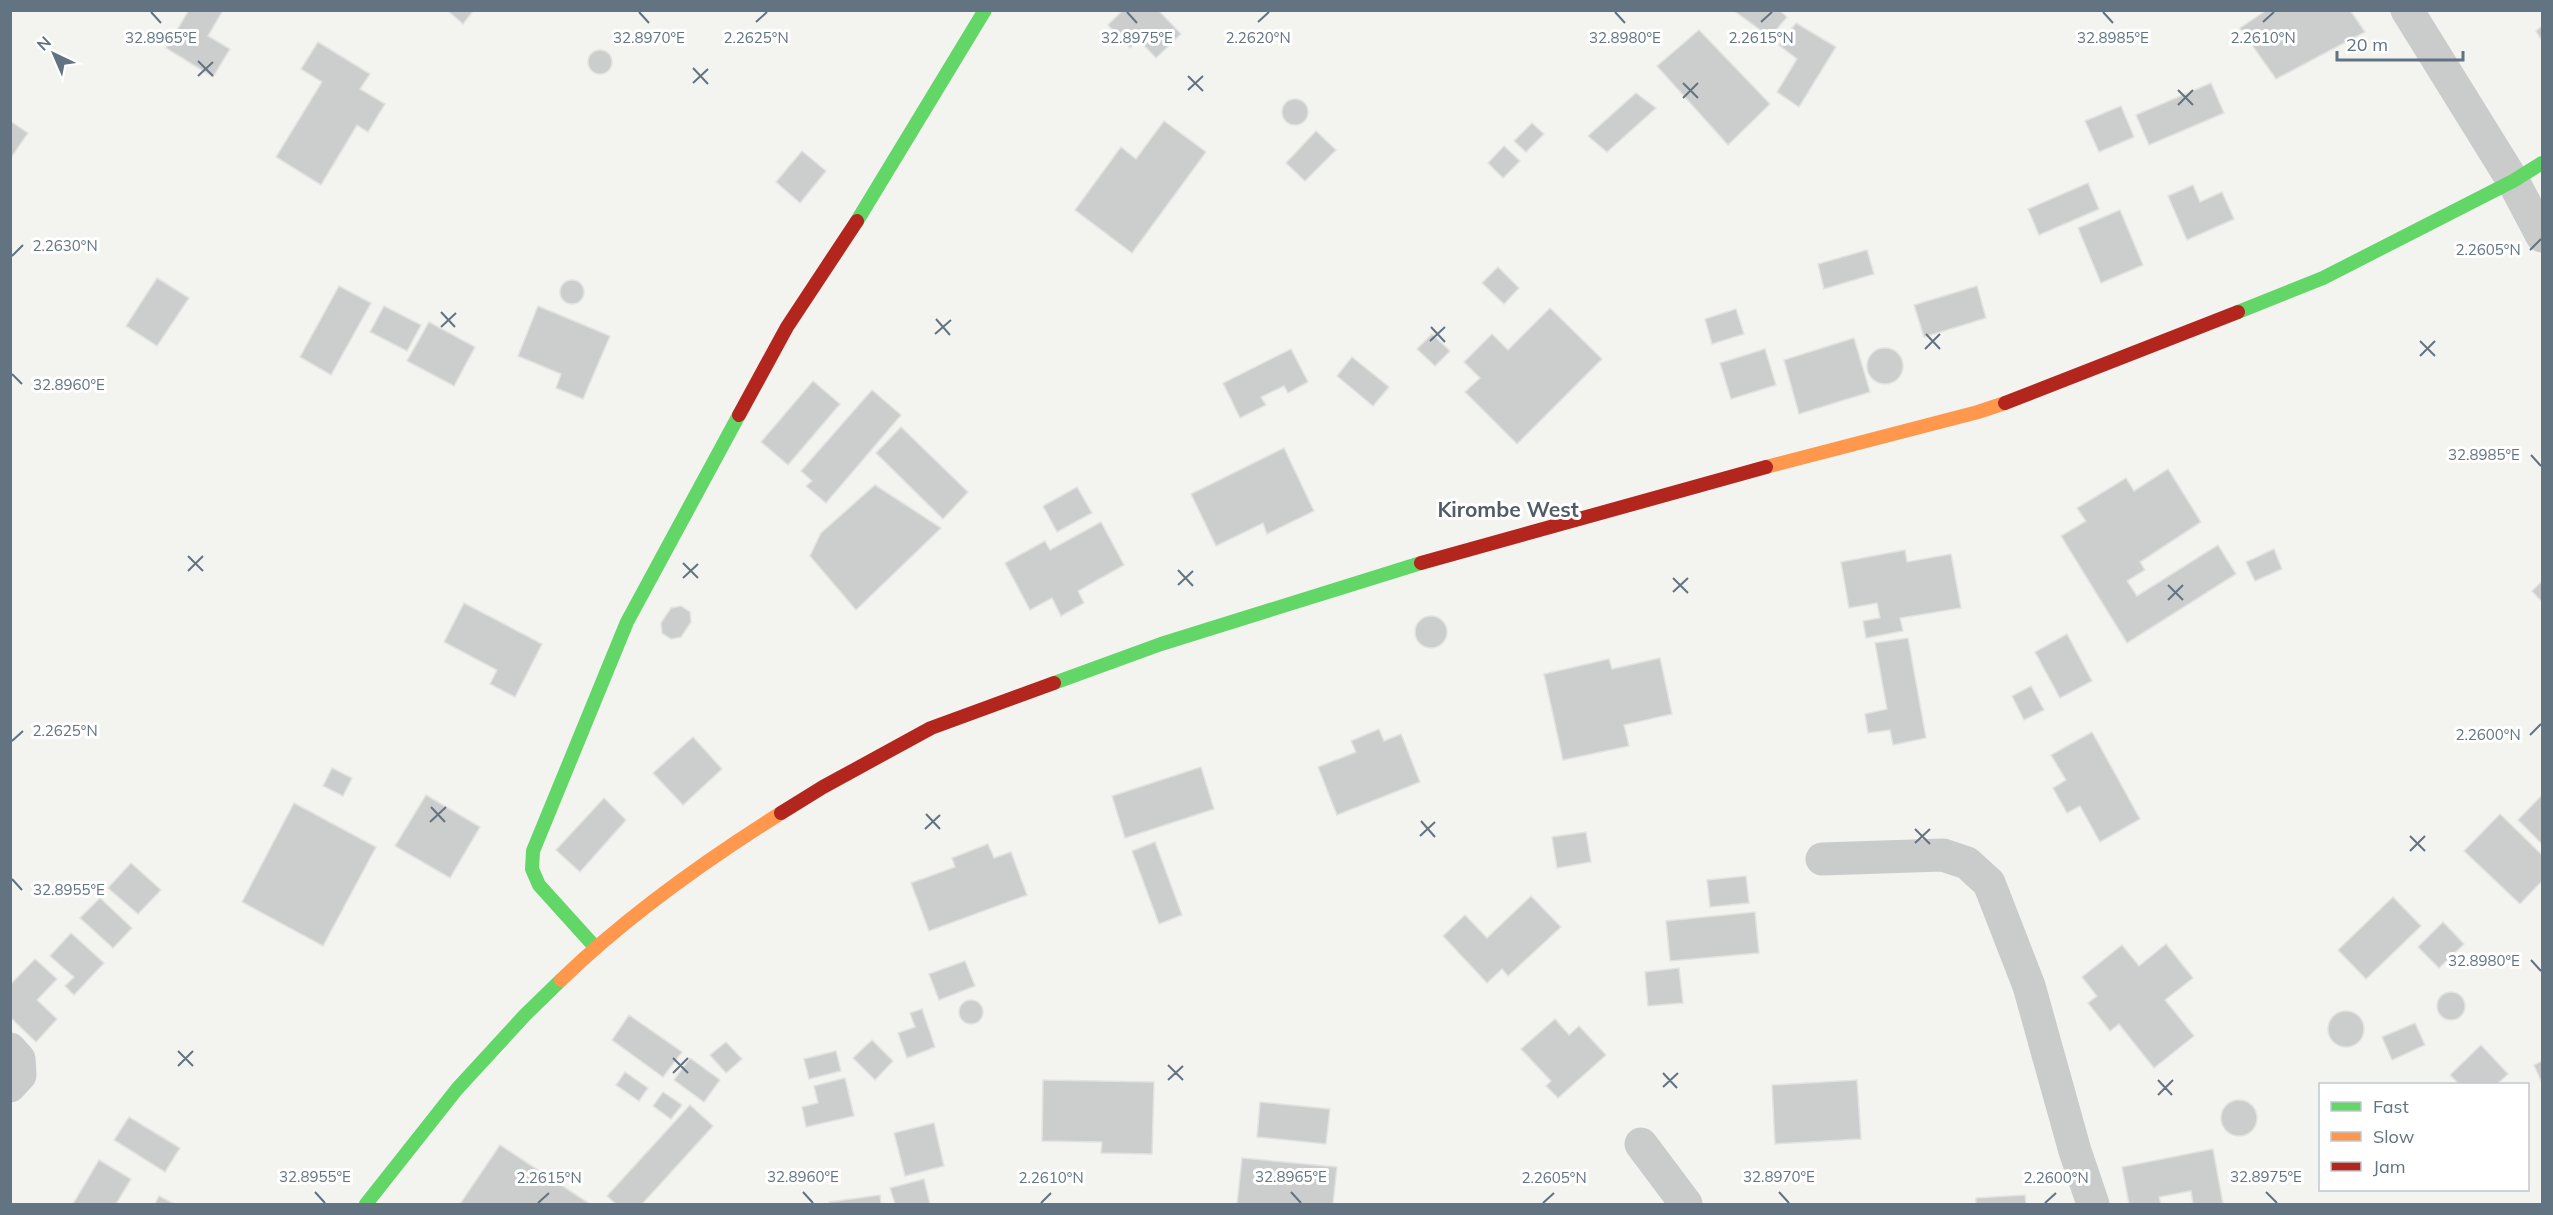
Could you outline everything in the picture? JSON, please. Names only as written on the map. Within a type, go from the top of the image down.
[{"type":"street","points":[[595,947],[539,885],[532,868],[533,851],[627,622],[787,327],[871,200],[985,10]]},
{"type":"street","points":[[2407,10],[2513,181],[2542,236]]},
{"type":"street","points":[[366,1204],[457,1089],[525,1015],[595,947],[717,853],[823,787],[931,728],[1161,644],[1444,556],[1706,483],[1978,412],[2013,400],[2323,278],[2513,181],[2542,163]]},
{"type":"street","points":[[1822,860],[1943,855],[1967,863],[1989,883],[2029,986],[2075,1151],[2093,1204]]},
{"type":"street","points":[[10,1049],[19,1059],[20,1075],[10,1086]]},
{"type":"street","points":[[1641,1144],[1686,1204]]},
{"type":"building","points":[[189,10],[223,10],[208,36],[230,49],[213,77],[166,48]]},
{"type":"building","points":[[447,10],[474,10],[463,24]]},
{"type":"building","points":[[1123,10],[1158,10],[1181,34],[1156,58],[1138,39],[1130,48],[1108,25]]},
{"type":"building","points":[[1733,10],[1779,10],[1787,17],[1770,37]]},
{"type":"building","points":[[2267,10],[2350,10],[2365,32],[2276,79],[2240,28]]},
{"type":"building","points":[[1796,23],[1836,47],[1799,107],[1777,92],[1797,59],[1779,45]]},
{"type":"building","points":[[2542,26],[2542,41],[2536,31]]},
{"type":"building","points":[[1699,30],[1770,104],[1728,145],[1657,66]]},
{"type":"building","points":[[318,42],[370,74],[360,89],[385,104],[368,132],[357,125],[321,185],[276,157],[322,82],[301,69]]},
{"type":"building","points":[[600,50],[609,53],[612,62],[609,71],[600,74],[591,71],[588,62],[591,53]]},
{"type":"building","points":[[2211,83],[2224,113],[2149,145],[2136,115]]},
{"type":"building","points":[[1636,93],[1656,108],[1607,152],[1588,136]]},
{"type":"building","points":[[1295,99],[1304,103],[1308,112],[1304,121],[1295,125],[1286,121],[1282,112],[1286,103]]},
{"type":"building","points":[[2121,106],[2134,137],[2099,152],[2085,121]]},
{"type":"building","points":[[10,121],[28,133],[10,159]]},
{"type":"building","points":[[1164,121],[1206,152],[1132,253],[1075,210],[1121,147],[1136,159]]},
{"type":"building","points":[[1532,123],[1544,134],[1526,152],[1514,141]]},
{"type":"building","points":[[1316,131],[1336,150],[1305,181],[1286,163]]},
{"type":"building","points":[[1504,146],[1520,161],[1503,178],[1488,163]]},
{"type":"building","points":[[802,151],[826,171],[800,203],[776,182]]},
{"type":"building","points":[[2088,183],[2099,209],[2039,235],[2028,209]]},
{"type":"building","points":[[2193,185],[2200,202],[2222,192],[2234,219],[2187,240],[2168,196]]},
{"type":"building","points":[[2120,210],[2143,265],[2101,283],[2078,228]]},
{"type":"building","points":[[1867,250],[1874,274],[1824,289],[1818,264]]},
{"type":"building","points":[[1498,267],[1519,288],[1504,304],[1482,283]]},
{"type":"building","points":[[157,278],[189,298],[157,346],[126,326]]},
{"type":"building","points":[[572,280],[581,283],[584,292],[581,301],[572,304],[563,301],[560,292],[563,283]]},
{"type":"building","points":[[339,286],[371,303],[331,375],[300,357]]},
{"type":"building","points":[[1977,286],[1986,318],[1924,337],[1914,305]]},
{"type":"building","points":[[384,306],[421,325],[407,351],[370,332]]},
{"type":"building","points":[[538,306],[610,336],[583,399],[556,388],[561,374],[518,356]]},
{"type":"building","points":[[1550,308],[1602,359],[1517,444],[1465,392],[1480,378],[1464,362],[1492,334],[1508,350]]},
{"type":"building","points":[[1736,309],[1744,334],[1712,344],[1705,319]]},
{"type":"building","points":[[429,322],[475,347],[454,386],[407,361]]},
{"type":"building","points":[[1432,334],[1450,351],[1435,366],[1417,349]]},
{"type":"building","points":[[1854,338],[1870,392],[1799,414],[1784,360]]},
{"type":"building","points":[[1885,348],[1898,353],[1903,366],[1898,379],[1885,384],[1872,379],[1867,366],[1872,353]]},
{"type":"building","points":[[1291,349],[1308,382],[1288,393],[1284,386],[1261,397],[1266,405],[1240,418],[1223,383]]},
{"type":"building","points":[[1765,349],[1776,385],[1731,399],[1720,363]]},
{"type":"building","points":[[1352,357],[1389,387],[1373,406],[1337,376]]},
{"type":"building","points":[[813,381],[840,404],[788,465],[761,442]]},
{"type":"building","points":[[872,390],[901,415],[826,503],[806,486],[812,481],[801,471]]},
{"type":"building","points":[[901,427],[968,492],[943,519],[876,453]]},
{"type":"building","points":[[1284,448],[1314,511],[1267,534],[1263,523],[1216,546],[1191,494]]},
{"type":"building","points":[[2168,469],[2201,522],[2140,562],[2145,570],[2127,581],[2137,596],[2218,545],[2236,574],[2127,643],[2061,536],[2086,521],[2077,508],[2126,478],[2134,491]]},
{"type":"building","points":[[875,485],[941,528],[856,610],[810,556],[821,533]]},
{"type":"building","points":[[1077,487],[1092,513],[1057,532],[1043,506]]},
{"type":"building","points":[[1101,522],[1124,565],[1078,591],[1084,603],[1061,616],[1052,598],[1030,610],[1005,563],[1045,541],[1050,550]]},
{"type":"building","points":[[2274,549],[2282,569],[2255,581],[2246,562]]},
{"type":"building","points":[[1905,550],[1907,562],[1951,554],[1961,608],[1900,618],[1903,631],[1866,638],[1863,621],[1880,618],[1877,603],[1849,608],[1841,562]]},
{"type":"building","points":[[2542,581],[2542,602],[2532,591]]},
{"type":"building","points":[[464,603],[542,644],[515,697],[490,684],[497,670],[444,642]]},
{"type":"building","points":[[681,606],[690,612],[691,622],[681,637],[671,639],[662,633],[661,623],[671,608]]},
{"type":"building","points":[[1431,616],[1442,621],[1447,632],[1442,643],[1431,648],[1420,643],[1415,632],[1420,621]]},
{"type":"building","points":[[2067,634],[2092,681],[2060,698],[2035,652]]},
{"type":"building","points":[[1908,638],[1926,738],[1893,745],[1890,730],[1868,733],[1865,714],[1887,709],[1875,643]]},
{"type":"building","points":[[1660,658],[1672,714],[1624,725],[1629,746],[1563,760],[1544,674],[1609,659],[1612,669]]},
{"type":"building","points":[[2031,686],[2044,710],[2024,720],[2012,696]]},
{"type":"building","points":[[1379,729],[1384,741],[1401,734],[1420,782],[1337,815],[1318,767],[1356,752],[1351,741]]},
{"type":"building","points":[[2092,732],[2140,819],[2100,842],[2080,806],[2067,813],[2053,788],[2066,780],[2051,755]]},
{"type":"building","points":[[693,737],[722,769],[683,805],[653,773]]},
{"type":"building","points":[[1201,767],[1214,809],[1125,838],[1112,796]]},
{"type":"building","points":[[332,768],[352,778],[343,796],[323,786]]},
{"type":"building","points":[[426,795],[480,827],[450,878],[395,846]]},
{"type":"building","points":[[2542,795],[2542,844],[2518,820]]},
{"type":"building","points":[[604,798],[626,820],[580,872],[556,850]]},
{"type":"building","points":[[294,803],[376,847],[323,946],[242,902]]},
{"type":"building","points":[[2500,814],[2542,855],[2542,881],[2520,904],[2464,851]]},
{"type":"building","points":[[1586,832],[1591,862],[1557,868],[1552,837]]},
{"type":"building","points":[[1155,842],[1182,915],[1159,924],[1132,851]]},
{"type":"building","points":[[988,844],[994,858],[1011,852],[1027,895],[929,931],[911,883],[955,867],[952,858]]},
{"type":"building","points":[[131,863],[161,890],[138,914],[108,888]]},
{"type":"building","points":[[1746,876],[1749,903],[1710,907],[1707,880]]},
{"type":"building","points":[[1531,896],[1561,927],[1508,976],[1502,969],[1487,983],[1443,936],[1465,915],[1487,938]]},
{"type":"building","points":[[2393,897],[2421,926],[2366,979],[2338,950]]},
{"type":"building","points":[[100,898],[132,928],[113,948],[80,918]]},
{"type":"building","points":[[1755,912],[1759,953],[1670,961],[1666,921]]},
{"type":"building","points":[[2443,922],[2464,944],[2439,968],[2418,947]]},
{"type":"building","points":[[71,933],[104,963],[74,995],[65,986],[74,977],[50,956]]},
{"type":"building","points":[[2166,944],[2193,978],[2165,1000],[2194,1036],[2154,1068],[2119,1024],[2110,1031],[2088,1003],[2097,996],[2082,977],[2122,945],[2139,966]]},
{"type":"building","points":[[35,959],[57,979],[37,1000],[57,1019],[36,1042],[10,1017],[10,985]]},
{"type":"building","points":[[965,961],[975,986],[939,1000],[929,974]]},
{"type":"building","points":[[1679,968],[1683,1003],[1648,1006],[1645,972]]},
{"type":"building","points":[[2451,992],[2461,996],[2465,1006],[2461,1016],[2451,1020],[2441,1016],[2437,1006],[2441,996]]},
{"type":"building","points":[[966,1000],[976,1000],[983,1007],[983,1017],[976,1024],[966,1024],[959,1017],[959,1007]]},
{"type":"building","points":[[922,1009],[935,1047],[907,1058],[898,1033],[915,1027],[910,1013]]},
{"type":"building","points":[[2346,1011],[2359,1016],[2364,1029],[2359,1042],[2346,1047],[2333,1042],[2328,1029],[2333,1016]]},
{"type":"building","points":[[629,1015],[682,1052],[663,1077],[612,1040]]},
{"type":"building","points":[[1555,1019],[1569,1035],[1579,1026],[1606,1055],[1558,1098],[1546,1086],[1551,1081],[1521,1049]]},
{"type":"building","points":[[2415,1023],[2425,1045],[2392,1060],[2382,1037]]},
{"type":"building","points":[[872,1040],[893,1061],[875,1080],[853,1058]]},
{"type":"building","points":[[726,1042],[742,1059],[726,1073],[710,1055]]},
{"type":"building","points":[[2481,1045],[2508,1074],[2498,1083],[2458,1083],[2450,1075]]},
{"type":"building","points":[[836,1051],[841,1071],[809,1079],[804,1059]]},
{"type":"building","points":[[690,1058],[720,1080],[704,1102],[674,1080]]},
{"type":"building","points":[[2542,1061],[2542,1083],[2534,1065]]},
{"type":"building","points":[[625,1072],[648,1088],[639,1101],[616,1085]]},
{"type":"building","points":[[845,1078],[854,1116],[806,1127],[802,1107],[818,1103],[814,1086]]},
{"type":"building","points":[[1043,1080],[1154,1082],[1152,1154],[1101,1153],[1102,1142],[1042,1141]]},
{"type":"building","points":[[1857,1080],[1861,1139],[1775,1144],[1772,1085]]},
{"type":"building","points":[[663,1092],[682,1105],[671,1119],[653,1106]]},
{"type":"building","points":[[2239,1100],[2252,1105],[2257,1118],[2252,1131],[2239,1136],[2226,1131],[2221,1118],[2226,1105]]},
{"type":"building","points":[[1260,1102],[1330,1109],[1326,1144],[1257,1137]]},
{"type":"building","points":[[690,1105],[713,1126],[642,1204],[616,1204],[607,1196]]},
{"type":"building","points":[[129,1117],[180,1148],[165,1172],[114,1140]]},
{"type":"building","points":[[934,1123],[944,1166],[905,1176],[894,1133]]},
{"type":"building","points":[[500,1145],[590,1204],[460,1204]]},
{"type":"building","points":[[2213,1149],[2223,1204],[2193,1204],[2191,1191],[2159,1197],[2161,1204],[2129,1204],[2122,1167]]},
{"type":"building","points":[[1242,1158],[1337,1167],[1333,1204],[1237,1204]]},
{"type":"building","points":[[99,1160],[131,1179],[116,1204],[73,1204]]},
{"type":"building","points":[[924,1179],[930,1204],[895,1204],[890,1188]]},
{"type":"building","points":[[880,1195],[881,1204],[829,1204],[829,1202]]},
{"type":"building","points":[[2025,1195],[2026,1204],[1976,1204],[1976,1198]]},
{"type":"building","points":[[159,1196],[174,1204],[155,1204]]},
{"type":"traffic: fast","points":[[857,221],[985,10]]},
{"type":"traffic: fast","points":[[2238,312],[2323,278],[2513,181],[2542,163]]},
{"type":"traffic: fast","points":[[595,947],[539,885],[532,869],[533,851],[627,622],[739,415]]},
{"type":"traffic: fast","points":[[1054,683],[1161,644],[1421,563]]},
{"type":"traffic: fast","points":[[366,1204],[457,1089],[525,1015],[561,980]]},
{"type":"traffic: slow","points":[[1766,467],[2005,403]]},
{"type":"traffic: slow","points":[[561,980],[586,956],[666,891],[781,813]]},
{"type":"traffic: jam","points":[[739,415],[787,327],[857,221]]},
{"type":"traffic: jam","points":[[2005,403],[2238,312]]},
{"type":"traffic: jam","points":[[1421,563],[1766,467]]},
{"type":"traffic: jam","points":[[781,813],[823,787],[931,728],[1054,683]]},
{"type":"district","name":"Kirombe West","points":[[1508,509]]}]
